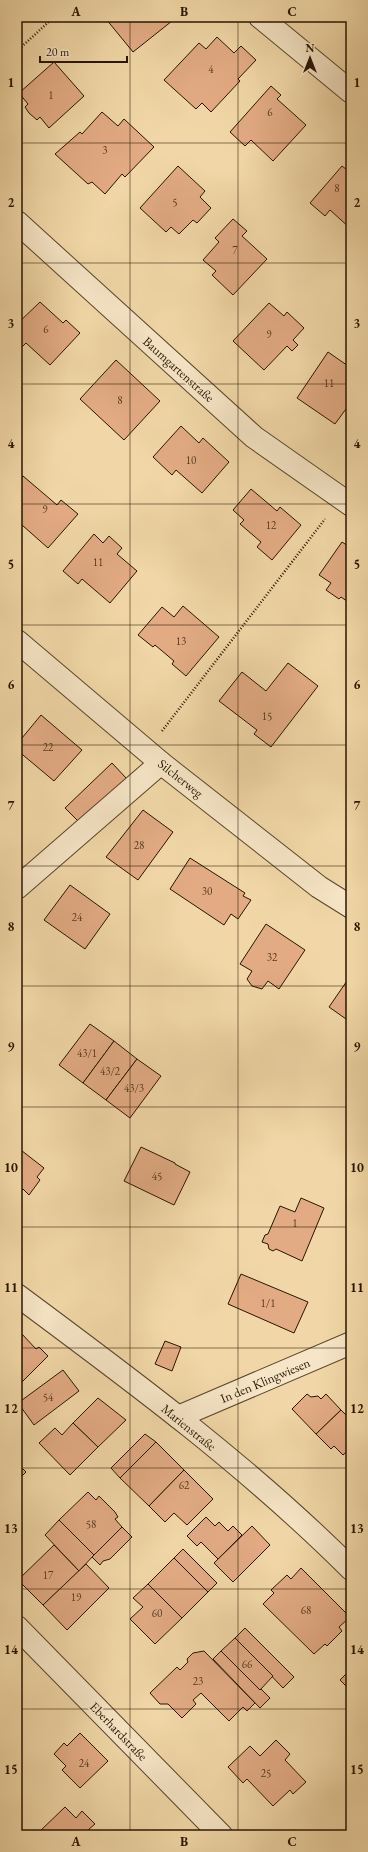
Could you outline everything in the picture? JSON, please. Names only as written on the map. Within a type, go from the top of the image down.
[{"type":"street","points":[[260,17],[351,92]]},
{"type":"street","name":"Baumgartenstraße","points":[[17,222],[254,437],[346,501]]},
{"type":"street","name":"Silcherweg","points":[[17,641],[154,757],[319,887],[351,907]]},
{"type":"street","points":[[17,888],[154,757]]},
{"type":"street","name":"Marienstraße","points":[[20,1304],[178,1417],[308,1527],[351,1569]]},
{"type":"street","name":"In den Klingwiesen","points":[[178,1417],[351,1343]]},
{"type":"street","name":"Eberhardstraße","points":[[17,1627],[221,1835]]},
{"type":"path","points":[[17,51],[54,17]]},
{"type":"path","points":[[154,757],[346,501]]},
{"type":"building","points":[[108,17],[169,17],[172,21],[133,52],[106,19]]},
{"type":"building","points":[[217,37],[234,53],[241,46],[256,60],[238,79],[240,81],[211,112],[202,103],[196,109],[164,80],[199,43],[206,49]]},
{"type":"building","points":[[54,62],[84,96],[49,128],[40,117],[37,120],[29,113],[25,107],[28,104],[19,93]]},
{"type":"building","points":[[271,86],[281,95],[277,99],[306,125],[273,161],[251,140],[245,146],[230,132]]},
{"type":"building","points":[[102,112],[118,126],[124,119],[154,147],[125,177],[122,174],[105,194],[92,182],[88,184],[55,154],[80,132],[82,134]]},
{"type":"building","points":[[178,166],[205,191],[200,197],[211,208],[197,223],[193,220],[179,234],[171,227],[166,232],[140,208]]},
{"type":"building","points":[[342,166],[351,173],[351,229],[330,210],[325,216],[310,203]]},
{"type":"building","points":[[233,219],[247,231],[242,236],[267,259],[233,295],[212,275],[216,271],[203,260],[219,242],[215,238]]},
{"type":"building","points":[[40,302],[63,323],[66,320],[80,333],[50,365],[26,343],[22,347],[17,342],[17,324]]},
{"type":"building","points":[[269,303],[284,316],[287,312],[304,328],[293,340],[298,345],[292,351],[287,346],[264,370],[233,341]]},
{"type":"building","points":[[328,352],[351,368],[351,402],[335,424],[297,398]]},
{"type":"building","points":[[116,360],[160,401],[124,440],[80,399]]},
{"type":"building","points":[[181,426],[199,443],[203,438],[229,462],[202,493],[176,470],[172,475],[153,457]]},
{"type":"building","points":[[23,476],[57,505],[61,500],[78,514],[48,548],[22,525],[17,528],[17,483]]},
{"type":"building","points":[[251,489],[277,511],[280,507],[301,525],[272,560],[257,547],[261,542],[240,524],[244,520],[233,510]]},
{"type":"building","points":[[94,534],[103,543],[109,536],[122,548],[117,554],[137,571],[110,603],[82,579],[78,584],[63,571]]},
{"type":"building","points":[[342,542],[351,548],[351,604],[341,597],[339,599],[326,590],[331,583],[319,575]]},
{"type":"building","points":[[183,606],[219,637],[186,676],[172,664],[174,661],[155,645],[153,647],[138,635],[162,607],[174,617]]},
{"type":"building","points":[[288,663],[318,686],[271,747],[254,734],[257,730],[219,701],[242,672],[266,691]]},
{"type":"building","points":[[41,715],[82,750],[54,781],[17,750],[17,744]]},
{"type":"building","points":[[112,763],[127,779],[78,821],[65,808]]},
{"type":"building","points":[[143,810],[173,832],[138,880],[106,857]]},
{"type":"building","points":[[190,858],[245,893],[243,896],[251,900],[238,919],[231,914],[224,925],[170,889]]},
{"type":"building","points":[[70,885],[110,914],[85,949],[44,920]]},
{"type":"building","points":[[266,924],[305,950],[279,989],[268,981],[262,989],[252,986],[247,979],[252,971],[240,964]]},
{"type":"building","points":[[351,975],[351,1016],[350,1015],[346,1019],[329,1007]]},
{"type":"building","points":[[90,1024],[114,1041],[83,1083],[59,1065]]},
{"type":"building","points":[[114,1041],[137,1059],[106,1100],[83,1083]]},
{"type":"building","points":[[137,1059],[161,1076],[130,1118],[106,1100]]},
{"type":"building","points":[[17,1147],[44,1168],[37,1177],[40,1180],[29,1195],[23,1189],[17,1197]]},
{"type":"building","points":[[141,1147],[190,1172],[174,1205],[124,1181]]},
{"type":"building","points":[[301,1198],[324,1208],[302,1261],[276,1249],[273,1251],[269,1249],[268,1244],[262,1242],[265,1235],[268,1234],[280,1206],[295,1212]]},
{"type":"building","points":[[241,1274],[308,1302],[294,1333],[228,1304]]},
{"type":"building","points":[[21,1333],[36,1349],[39,1347],[48,1356],[22,1382],[17,1377],[17,1337]]},
{"type":"building","points":[[165,1341],[181,1347],[172,1371],[155,1364]]},
{"type":"building","points":[[63,1370],[79,1391],[34,1425],[18,1403]]},
{"type":"building","points":[[307,1394],[311,1397],[318,1396],[321,1399],[326,1394],[341,1410],[316,1434],[292,1409]]},
{"type":"building","points":[[98,1398],[126,1420],[98,1447],[73,1423]]},
{"type":"building","points":[[341,1410],[351,1420],[351,1448],[343,1455],[334,1446],[331,1449],[316,1434]]},
{"type":"building","points":[[73,1423],[98,1447],[70,1475],[39,1443],[55,1428],[62,1435]]},
{"type":"building","points":[[145,1434],[156,1442],[120,1478],[111,1468]]},
{"type":"building","points":[[156,1442],[184,1470],[149,1506],[120,1478]]},
{"type":"building","points":[[17,1463],[26,1472],[17,1481]]},
{"type":"building","points":[[184,1470],[213,1499],[187,1525],[174,1513],[165,1522],[149,1506]]},
{"type":"building","points":[[88,1492],[96,1500],[99,1496],[115,1512],[118,1517],[115,1519],[122,1527],[94,1555],[59,1520]]},
{"type":"building","points":[[206,1517],[215,1526],[219,1522],[228,1531],[233,1526],[242,1535],[218,1559],[201,1542],[197,1546],[187,1536]]},
{"type":"building","points":[[59,1520],[94,1555],[79,1571],[45,1535]]},
{"type":"building","points":[[252,1526],[270,1545],[233,1582],[214,1563]]},
{"type":"building","points":[[122,1527],[132,1537],[110,1559],[103,1561],[100,1565],[92,1557]]},
{"type":"building","points":[[54,1545],[79,1571],[43,1605],[18,1580]]},
{"type":"building","points":[[183,1549],[217,1583],[208,1592],[174,1558]]},
{"type":"building","points":[[174,1558],[208,1592],[182,1618],[148,1584]]},
{"type":"building","points":[[86,1564],[109,1588],[67,1630],[43,1605]]},
{"type":"building","points":[[301,1568],[350,1617],[339,1627],[342,1631],[327,1646],[325,1644],[314,1654],[263,1604],[274,1593],[271,1590],[287,1575],[291,1579]]},
{"type":"building","points":[[148,1584],[182,1618],[155,1644],[130,1619],[143,1607],[133,1598]]},
{"type":"building","points":[[245,1628],[294,1677],[283,1688],[235,1638]]},
{"type":"building","points":[[235,1638],[273,1676],[260,1690],[221,1651]]},
{"type":"building","points":[[204,1651],[255,1703],[247,1711],[243,1707],[229,1721],[201,1693],[193,1700],[196,1704],[182,1718],[168,1704],[160,1704],[150,1693],[177,1667],[180,1670],[188,1662],[187,1659],[193,1653]]},
{"type":"building","points":[[221,1651],[270,1698],[260,1708],[213,1659]]},
{"type":"building","points":[[351,1669],[351,1691],[340,1680]]},
{"type":"building","points":[[80,1733],[108,1761],[80,1788],[62,1770],[66,1766],[54,1754],[64,1743],[67,1746]]},
{"type":"building","points":[[276,1740],[290,1754],[285,1760],[306,1782],[293,1794],[290,1790],[273,1806],[247,1779],[243,1783],[228,1767],[250,1746],[260,1756]]},
{"type":"building","points":[[65,1807],[76,1818],[82,1811],[95,1824],[88,1830],[93,1835],[40,1835],[38,1833]]}]
